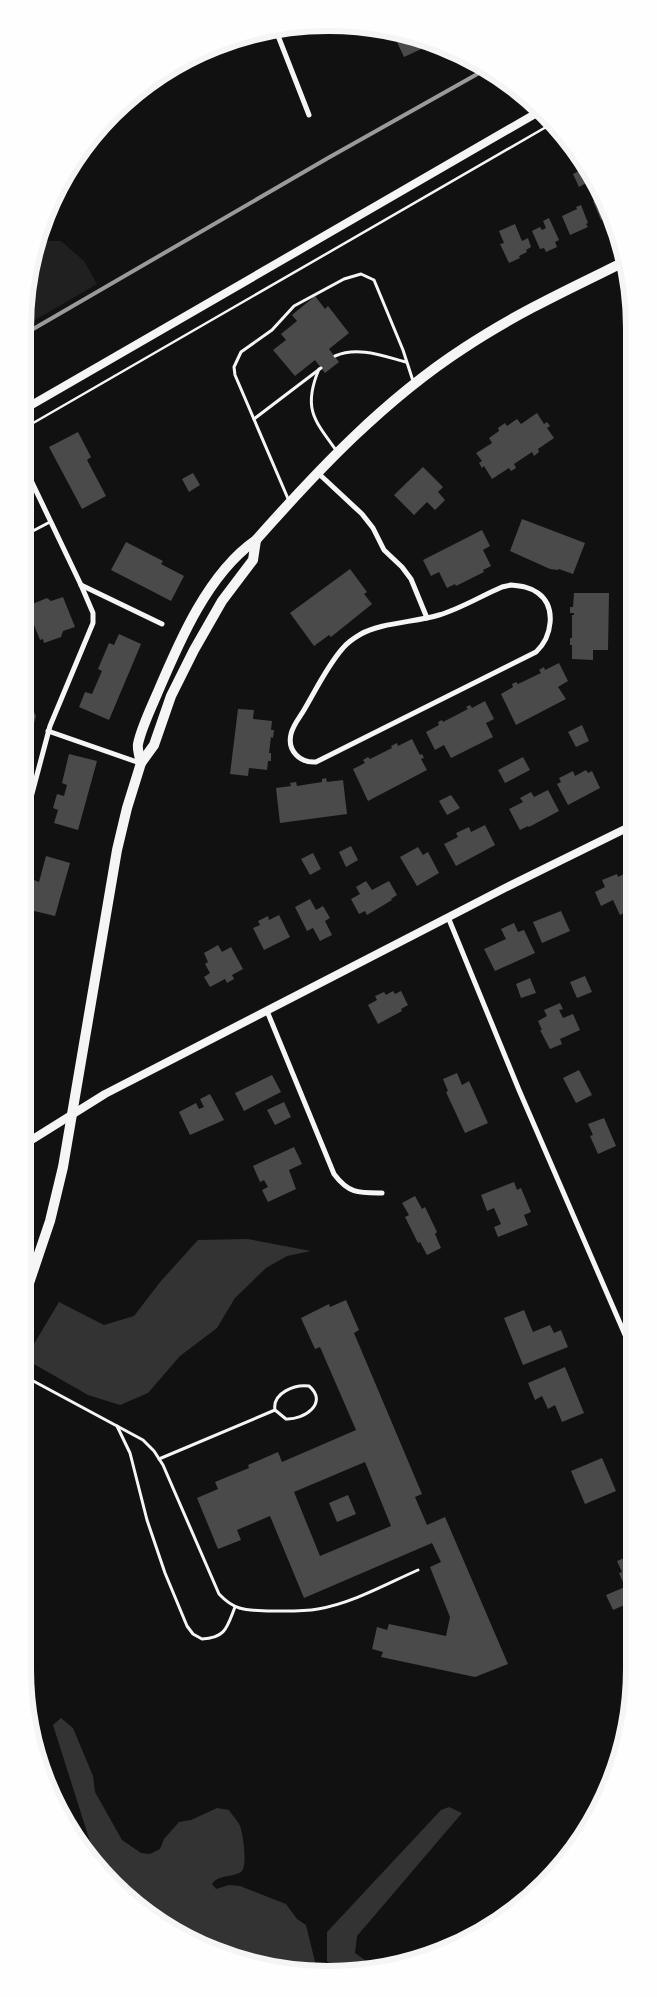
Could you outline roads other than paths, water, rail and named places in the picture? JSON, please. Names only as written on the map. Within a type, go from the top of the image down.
[{"type":"main road","points":[[141,763],[138,745],[177,647],[221,574],[243,549],[256,540],[317,472],[414,384],[462,349],[504,322],[619,265]]},
{"type":"main road","points":[[31,1277],[50,1221],[63,1167],[117,850],[127,808],[141,763],[154,745],[172,696],[194,650],[222,601],[253,560],[256,540]]},
{"type":"street","points":[[278,36],[309,116]]},
{"type":"street","points":[[31,405],[535,114]]},
{"type":"street","points":[[317,472],[362,514],[384,550],[402,567],[411,579],[427,618]]},
{"type":"street","points":[[31,481],[93,613],[93,623],[48,731],[31,797]]},
{"type":"street","points":[[81,585],[162,624]]},
{"type":"street","points":[[511,585],[525,587],[544,598],[549,610],[550,622],[548,635],[543,645],[536,652],[316,762],[308,763],[300,760],[294,754],[291,745],[292,731],[342,649],[363,633],[427,618],[440,615],[502,587],[511,585]]},
{"type":"street","points":[[48,731],[141,763]]},
{"type":"street","points":[[31,1140],[105,1094],[448,917],[626,828]]},
{"type":"street","points":[[448,917],[519,1090],[626,1337]]},
{"type":"street","points":[[268,1011],[334,1174],[350,1190],[362,1193],[382,1193]]},
{"type":"lane","points":[[289,502],[235,375],[234,367],[241,352],[272,330],[294,306],[353,275],[361,274],[374,280],[414,384]]},
{"type":"lane","points":[[335,356],[345,352],[372,353],[407,363]]},
{"type":"lane","points":[[254,420],[320,368],[311,387],[312,410],[321,430],[338,452]]},
{"type":"lane","points":[[31,532],[50,522]]},
{"type":"lane","points":[[31,1380],[143,1440],[159,1459],[219,1594],[235,1607],[246,1610],[296,1612],[318,1609],[345,1601],[418,1570]]},
{"type":"lane","points":[[309,1386],[317,1397],[315,1408],[296,1418],[283,1418],[275,1410],[274,1404],[278,1396],[297,1387],[309,1386]]},
{"type":"lane","points":[[159,1459],[275,1410]]},
{"type":"lane","points":[[116,1425],[130,1453],[147,1520],[165,1573],[191,1632],[202,1639],[217,1637],[227,1627],[235,1607]]},
{"type":"railway","points":[[31,330],[328,158],[480,73]]}]
